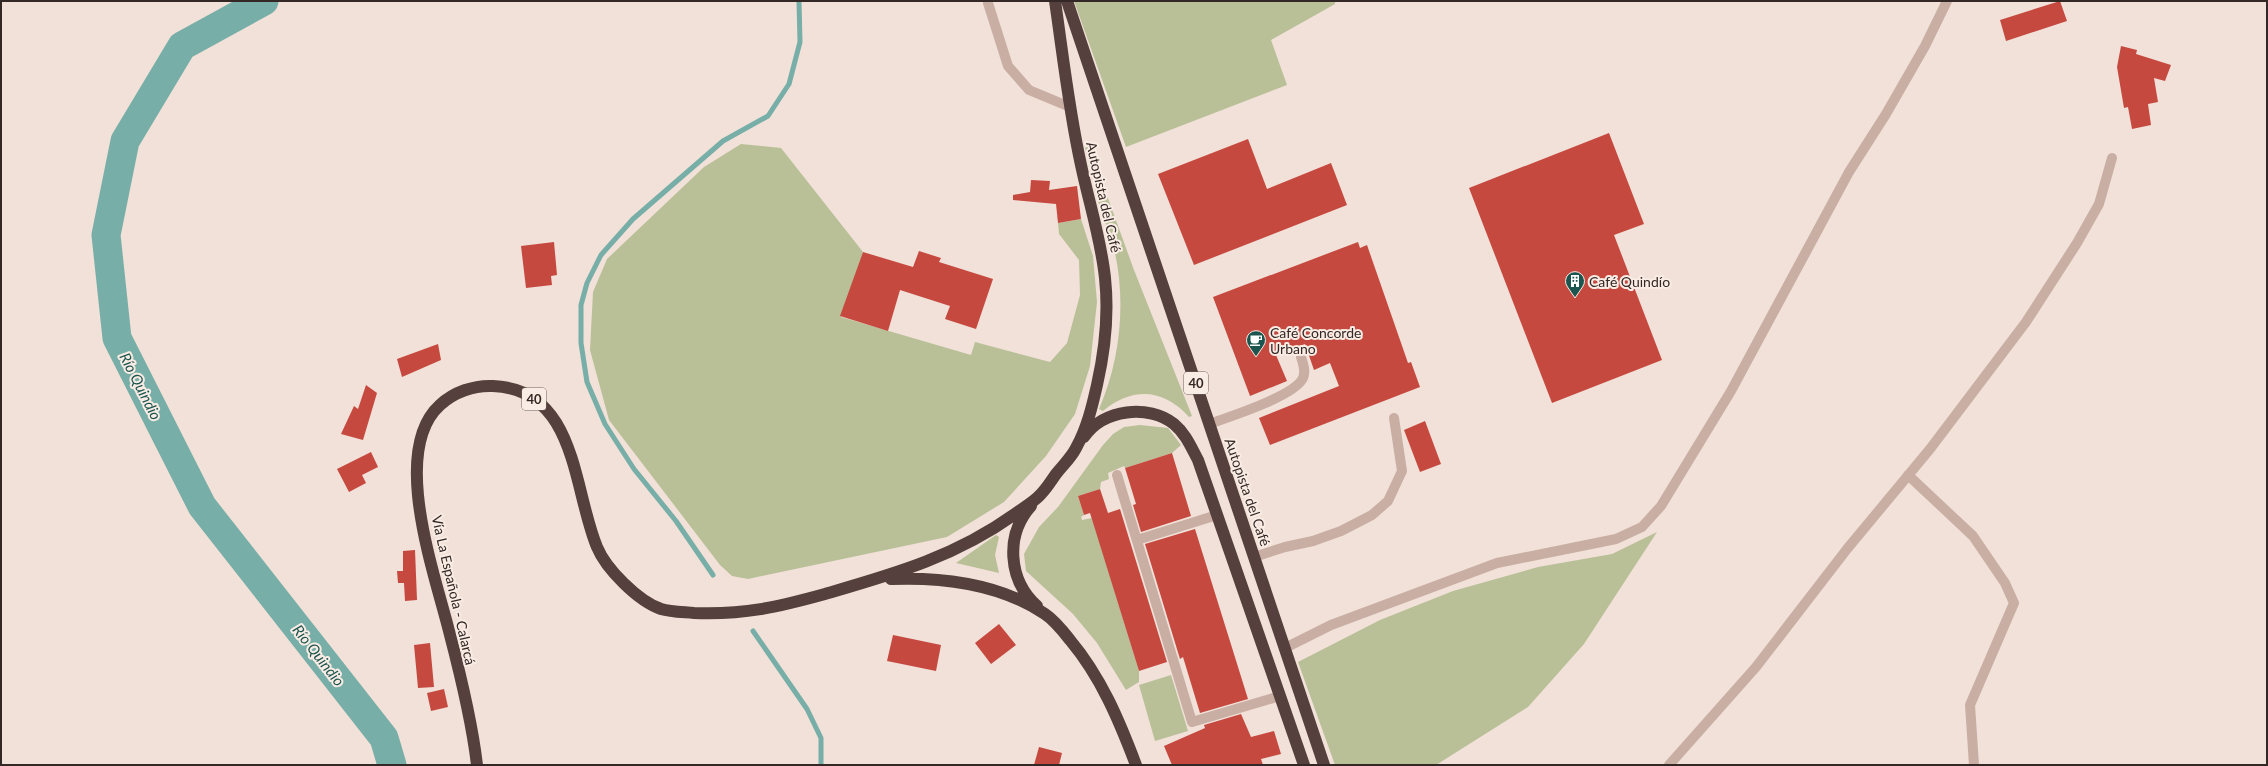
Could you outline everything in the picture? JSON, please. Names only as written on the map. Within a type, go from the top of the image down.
[{"type":"highway","name":"Autopista del Café","points":[[878,579],[935,560],[990,532],[1040,496],[1075,451],[1090,415],[1104,354],[1108,302],[1101,242],[1081,166],[1070,107],[1055,1]]},
{"type":"highway","name":"Autopista del Café","points":[[1067,1],[1324,765]]},
{"type":"highway","name":"Vía La Española - Calarcá","points":[[477,765],[451,639],[422,528],[417,482],[419,441],[427,419],[440,404],[451,396],[464,390],[487,386],[512,388],[535,399],[559,424],[577,473],[597,549],[618,578],[640,596],[662,609],[720,614],[770,609],[878,579]]},
{"type":"highway","points":[[1075,451],[1090,430],[1098,423],[1117,414],[1145,412],[1159,416],[1173,424],[1186,436],[1198,460],[1304,765]]},
{"type":"highway","points":[[1040,496],[1024,513],[1015,534],[1012,557],[1017,579],[1028,599],[1046,614]]},
{"type":"highway","name":"40","points":[[878,579],[921,578],[965,583],[1006,595],[1046,614],[1080,651],[1099,679],[1119,719],[1136,765]]},
{"type":"street","points":[[1285,648],[1331,625],[1497,564],[1616,539],[1642,526],[1661,506],[1731,391],[1849,172],[1886,114],[1925,46],[1947,1]]},
{"type":"street","points":[[988,3],[1008,66],[1029,90],[1070,107]]},
{"type":"street","points":[[1669,765],[1756,667],[1847,550],[1908,475],[2026,322],[2078,243],[2099,204],[2112,158]]},
{"type":"street","points":[[1209,424],[1284,394],[1299,384],[1304,372],[1302,357]]},
{"type":"street","points":[[1254,557],[1285,547],[1313,542],[1341,531],[1372,515],[1388,501],[1402,471],[1394,418]]},
{"type":"street","points":[[1117,475],[1192,722],[1280,696]]},
{"type":"street","points":[[1908,475],[1972,536],[2006,583],[2014,603],[1970,705],[1974,765]]},
{"type":"street","points":[[1137,540],[1217,515]]},
{"type":"green space","points":[[1074,1],[1335,1],[1335,4],[1271,40],[1287,85],[1126,147]]},
{"type":"green space","points":[[741,144],[781,148],[863,252],[841,317],[971,355],[975,342],[1050,362],[1067,343],[1080,295],[1079,260],[1059,234],[1058,223],[1081,219],[1093,256],[1097,302],[1090,366],[1075,414],[1046,456],[1004,502],[947,537],[748,579],[732,576],[720,565],[609,420],[590,350],[593,292],[607,259],[704,167]]},
{"type":"green space","points":[[1089,146],[1134,270],[1192,416],[1189,417],[1169,400],[1147,394],[1125,398],[1114,403],[1103,411],[1099,409],[1112,372],[1116,352],[1119,332],[1120,292],[1115,253],[1099,204],[1085,148]]},
{"type":"green space","points":[[1140,425],[1168,428],[1181,445],[1172,453],[1125,468],[1124,466],[1108,473],[1109,479],[1101,482],[1100,489],[1078,496],[1084,515],[1081,517],[1082,520],[1092,518],[1139,671],[1139,682],[1126,690],[1097,643],[1073,614],[1026,571],[1024,554],[1039,527],[1058,507],[1103,445],[1113,434],[1124,427]]},
{"type":"green space","points":[[1657,532],[1584,644],[1528,707],[1436,765],[1335,765],[1298,662],[1380,620],[1453,591],[1538,567],[1612,554]]},
{"type":"green space","points":[[996,535],[999,537],[995,555],[999,573],[956,563]]},
{"type":"green space","points":[[1171,675],[1188,731],[1155,741],[1139,685]]},
{"type":"building","points":[[2060,1],[2067,21],[2006,41],[2000,20]]},
{"type":"building","points":[[2121,46],[2137,50],[2136,54],[2171,65],[2165,81],[2154,78],[2158,102],[2148,104],[2151,125],[2132,129],[2128,107],[2124,108],[2117,67]]},
{"type":"building","name":"Café Quindío","points":[[1609,133],[1644,224],[1614,235],[1662,360],[1552,403],[1469,188]]},
{"type":"building","points":[[1248,139],[1267,189],[1331,163],[1347,205],[1194,265],[1158,174]]},
{"type":"building","points":[[1031,180],[1050,181],[1049,190],[1077,186],[1081,219],[1058,223],[1056,204],[1013,200],[1013,195],[1030,192]]},
{"type":"building","points":[[554,242],[557,275],[551,276],[552,285],[526,288],[521,246]]},
{"type":"building","points":[[1358,242],[1360,248],[1367,245],[1408,363],[1411,362],[1420,387],[1270,445],[1259,418],[1339,386],[1330,363],[1314,370],[1305,344],[1276,355],[1287,381],[1250,396],[1213,297]]},
{"type":"building","points":[[919,251],[941,258],[939,262],[993,279],[976,329],[945,319],[950,306],[900,290],[888,331],[840,316],[863,252],[913,267]]},
{"type":"building","points":[[438,344],[441,360],[402,377],[397,359]]},
{"type":"building","points":[[366,385],[377,393],[363,440],[341,434],[354,406],[358,409]]},
{"type":"building","points":[[1425,421],[1441,464],[1420,472],[1404,430]]},
{"type":"building","points":[[371,452],[378,467],[362,475],[366,483],[349,492],[337,469]]},
{"type":"building","points":[[1172,453],[1191,516],[1141,532],[1133,505],[1136,504],[1125,468]]},
{"type":"building","points":[[1100,489],[1108,513],[1120,509],[1167,662],[1139,671],[1090,513],[1084,515],[1078,496]]},
{"type":"building","points":[[1195,529],[1248,699],[1200,713],[1183,657],[1180,659],[1145,544]]},
{"type":"building","points":[[415,550],[417,600],[405,601],[404,583],[398,583],[397,571],[403,571],[403,551]]},
{"type":"building","points":[[999,624],[1016,645],[991,664],[975,643]]},
{"type":"building","points":[[893,635],[941,645],[936,671],[887,661]]},
{"type":"building","points":[[430,643],[434,687],[418,688],[414,645]]},
{"type":"building","points":[[444,689],[448,707],[431,711],[427,693]]},
{"type":"building","points":[[1241,714],[1251,737],[1274,731],[1281,754],[1261,759],[1263,765],[1172,765],[1164,746],[1205,728],[1204,725]]},
{"type":"building","points":[[1039,747],[1062,753],[1059,765],[1034,765]]},
{"type":"waterway","name":"Río Quindio","points":[[264,1],[182,46],[125,141],[106,235],[117,338],[202,506],[384,738],[392,765]]},
{"type":"waterway","points":[[713,575],[676,521],[634,469],[605,424],[587,382],[581,343],[581,305],[587,283],[601,255],[633,219],[723,141],[768,116],[789,84],[800,42],[799,1]]},
{"type":"waterway","points":[[753,631],[807,709],[821,738],[821,765]]},
{"type":"place","name":"Café Quindío","points":[[1575,298]]},
{"type":"place","name":"Café Concorde Urbano","points":[[1256,357]]}]
